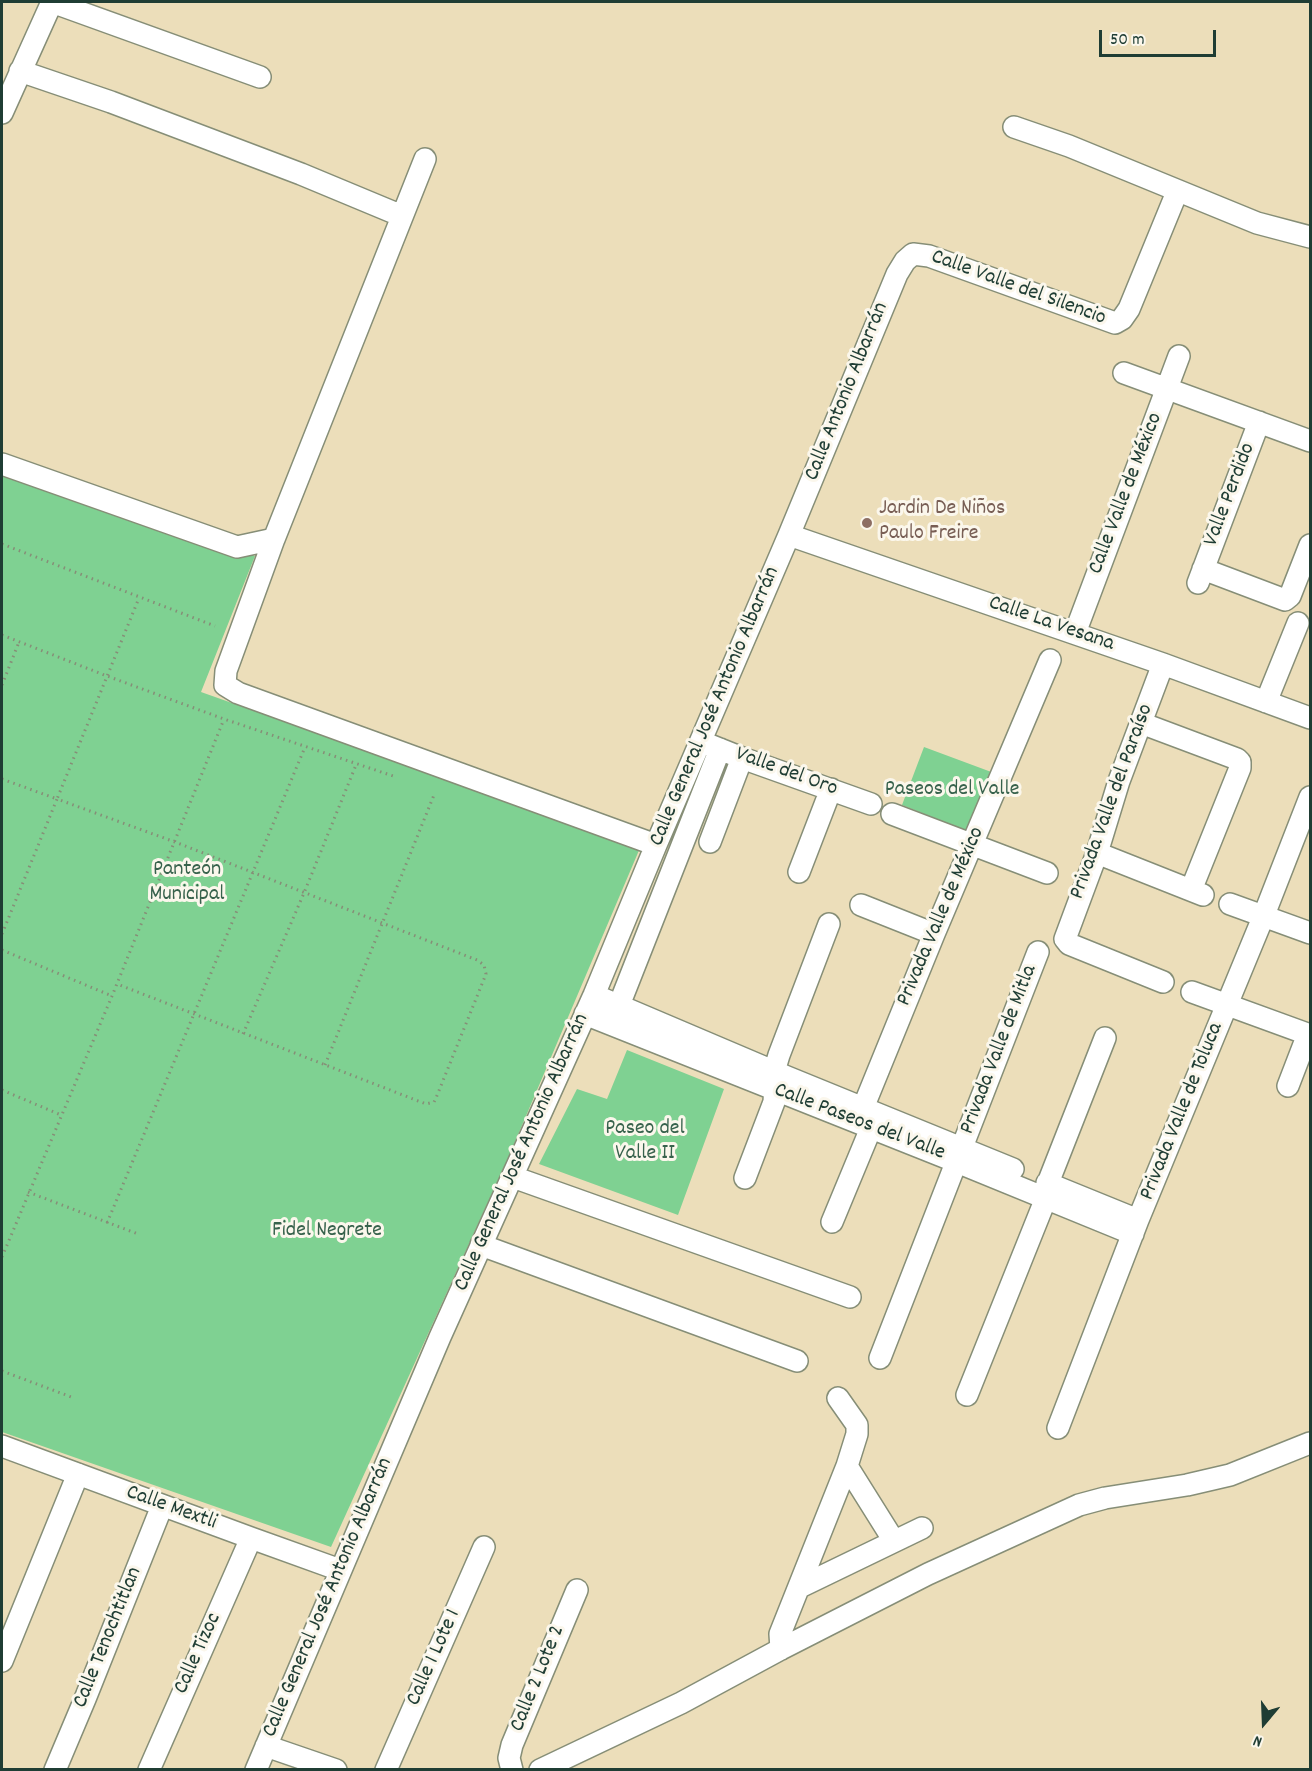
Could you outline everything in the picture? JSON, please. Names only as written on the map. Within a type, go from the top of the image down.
[{"type":"street","points":[[2,113],[52,2],[260,76]]},
{"type":"street","points":[[20,71],[111,102],[301,174],[402,216]]},
{"type":"street","points":[[1014,128],[1087,154],[1257,223],[1311,237]]},
{"type":"street","points":[[425,159],[274,539],[226,671],[224,683],[227,687],[249,697],[656,845]]},
{"type":"street","name":"Calle Valle del Silencio","points":[[913,254],[929,256],[1115,323],[1122,319],[1129,309],[1177,192]]},
{"type":"street","name":"Calle Antonio Albarrán","points":[[789,535],[897,274],[905,261],[913,254]]},
{"type":"street","name":"Calle Valle de México","points":[[1075,633],[1179,356]]},
{"type":"street","points":[[1124,373],[1311,441]]},
{"type":"street","name":"Valle Perdido","points":[[1259,422],[1200,576],[1285,600],[1288,599],[1311,545]]},
{"type":"street","points":[[2,464],[237,547],[274,539]]},
{"type":"street","name":"Calle La Vesana","points":[[789,535],[1163,663],[1311,718]]},
{"type":"street","name":"Calle General José Antonio Albarrán","points":[[256,1770],[481,1245],[554,1087],[656,845],[711,745],[789,535]]},
{"type":"street","points":[[1266,702],[1298,623]]},
{"type":"street","name":"Privada Valle de México","points":[[863,1108],[1050,660]]},
{"type":"street","name":"Privada Valle del Paraíso","points":[[1163,663],[1066,935],[1066,941],[1069,944],[1163,982]]},
{"type":"street","points":[[1096,853],[1197,892],[1240,768],[1240,762],[1237,759],[1141,723]]},
{"type":"street","points":[[615,1015],[711,745]]},
{"type":"street","name":"Valle del Oro","points":[[711,745],[742,759],[871,804]]},
{"type":"street","points":[[710,842],[742,759]]},
{"type":"street","points":[[799,872],[831,789]]},
{"type":"street","name":"Privada Valle de Toluca","points":[[1058,1428],[1226,1005],[1305,827],[1311,797]]},
{"type":"street","points":[[892,813],[1047,873]]},
{"type":"street","points":[[1230,904],[1311,933]]},
{"type":"street","points":[[861,905],[934,934]]},
{"type":"street","points":[[745,1178],[774,1102],[779,1055],[829,924]]},
{"type":"street","name":"Privada Valle de Mitla","points":[[880,1358],[1038,952]]},
{"type":"street","points":[[1192,992],[1309,1034],[1288,1086]]},
{"type":"street","name":"Calle Paseos del Valle","points":[[594,994],[615,1015]]},
{"type":"street","name":"Calle Paseos del Valle","points":[[585,1014],[615,1015],[775,1081],[871,1128],[959,1155]]},
{"type":"street","points":[[968,1395],[1105,1038]]},
{"type":"street","name":"Calle Paseos del Valle","points":[[775,1081],[863,1108],[959,1155],[1136,1227]]},
{"type":"street","points":[[832,1222],[871,1128]]},
{"type":"street","points":[[513,1177],[850,1297]]},
{"type":"street","points":[[481,1245],[797,1361]]},
{"type":"street","points":[[781,1649],[780,1634],[847,1466],[858,1430],[857,1425],[838,1398]]},
{"type":"street","points":[[540,1770],[681,1702],[938,1570],[1079,1505],[1230,1475],[1311,1443]]},
{"type":"street","name":"Calle Mextli","points":[[4,1452],[78,1474],[340,1570]]},
{"type":"street","points":[[847,1466],[894,1541]]},
{"type":"street","points":[[2,1660],[78,1474]]},
{"type":"street","name":"Calle Tenochtitlan","points":[[55,1770],[162,1506]]},
{"type":"street","points":[[800,1587],[922,1528]]},
{"type":"street","name":"Calle Tizoc","points":[[149,1770],[251,1538]]},
{"type":"street","name":"Calle 1 Lote 1","points":[[386,1770],[484,1547]]},
{"type":"street","name":"Calle 2 Lote 2","points":[[512,1770],[509,1758],[512,1744],[577,1590]]},
{"type":"street","points":[[266,1746],[336,1770]]},
{"type":"path","points":[[2,544],[215,626]]},
{"type":"path","points":[[2,934],[139,598]]},
{"type":"path","points":[[2,635],[107,676],[356,765],[396,777]]},
{"type":"path","points":[[2,685],[19,642]]},
{"type":"path","points":[[2,1257],[117,984],[224,718]]},
{"type":"path","points":[[107,1223],[305,747]]},
{"type":"path","points":[[243,1034],[356,765]]},
{"type":"path","points":[[2,779],[175,842],[477,960],[486,968],[484,980],[434,1102],[426,1104],[117,984]]},
{"type":"path","points":[[325,1065],[434,795]]},
{"type":"path","points":[[2,950],[112,996]]},
{"type":"path","points":[[2,1090],[61,1115]]},
{"type":"path","points":[[28,1192],[138,1234]]},
{"type":"path","points":[[2,1371],[74,1398]]},
{"type":"green space","name":"Panteón Municipal","points":[[2,470],[255,556],[201,692],[640,848],[509,1156],[331,1547],[2,1432]]},
{"type":"green space","name":"Paseos del Valle","points":[[924,747],[994,773],[969,832],[902,805]]},
{"type":"green space","name":"Paseo del Valle II","points":[[627,1050],[724,1089],[678,1215],[539,1164],[577,1089],[607,1099]]},
{"type":"place","name":"Jardin De Niños Paulo Freire","points":[[867,523]]},
{"type":"park label","name":"Fidel Negrete","points":[[327,1232]]}]
